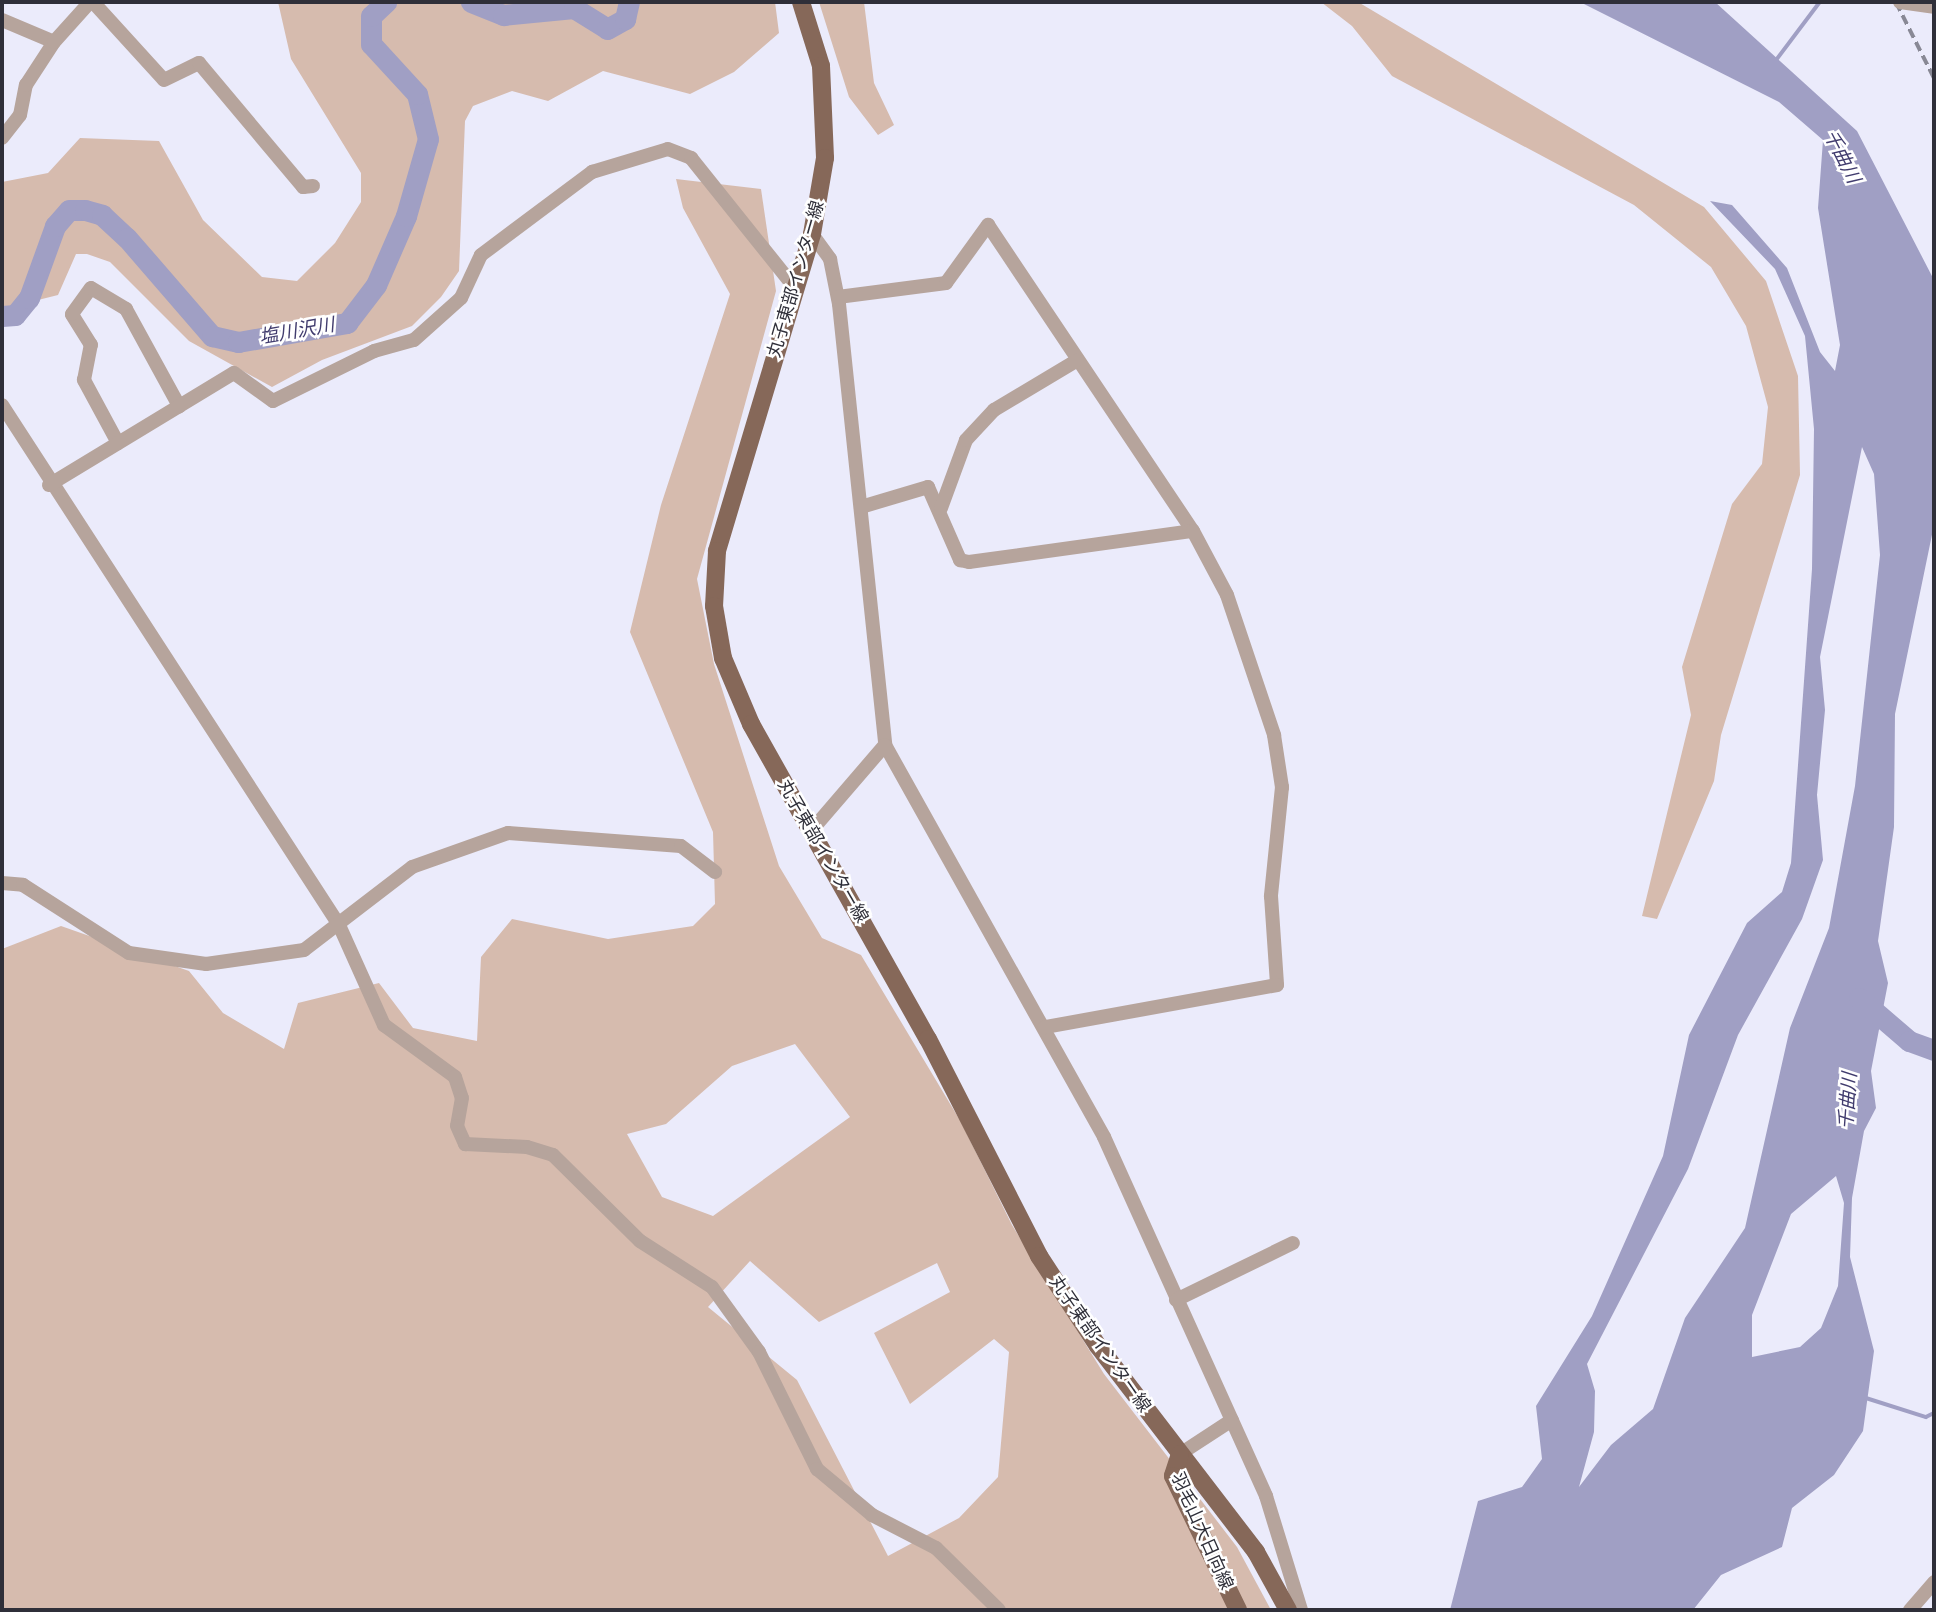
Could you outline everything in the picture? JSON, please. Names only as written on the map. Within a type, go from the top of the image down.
[{"type":"main road","name":"丸子東部インター線","points":[[801,2],[821,65],[827,117],[812,234],[719,542],[714,606],[735,690],[1039,1256],[1180,1454],[1256,1552],[1288,1610]]},
{"type":"main road","name":"羽毛山大日向線","points":[[1180,1454],[1173,1476],[1238,1610]]},
{"type":"street","points":[[2,138],[20,115],[26,85],[54,42],[92,2],[164,80],[198,63],[303,187],[313,186]]},
{"type":"street","points":[[1900,2],[1934,7]]},
{"type":"street","points":[[1930,2],[1934,14]]},
{"type":"street","points":[[2,20],[54,42]]},
{"type":"street","points":[[49,485],[234,373],[273,401],[288,398],[374,351],[414,340],[461,298],[481,254],[592,172],[668,149],[691,158],[795,288]]},
{"type":"street","points":[[838,297],[946,283],[988,225],[1076,361],[1193,531],[1227,595],[1274,735],[1282,788],[1271,896],[1277,985],[1045,1027]]},
{"type":"street","points":[[812,234],[830,259],[838,297],[885,745],[1045,1027],[1104,1137],[1266,1496],[1301,1610]]},
{"type":"street","points":[[118,443],[85,380],[90,345],[72,314],[91,288],[126,309],[179,406]]},
{"type":"street","points":[[942,508],[966,440],[994,410],[1076,361]]},
{"type":"street","points":[[2,405],[49,485],[339,925],[384,1025],[456,1077],[462,1098],[457,1126],[465,1144],[527,1147],[553,1155],[640,1241],[712,1287],[759,1352],[817,1469],[872,1515],[936,1548],[999,1610]]},
{"type":"street","points":[[861,507],[928,487],[942,508],[960,560],[969,562],[1193,531]]},
{"type":"street","points":[[811,831],[885,745]]},
{"type":"street","points":[[2,883],[23,885],[129,953],[206,964],[304,950],[412,867],[508,832],[681,846],[715,872]]},
{"type":"street","points":[[1176,1300],[1293,1243]]},
{"type":"street","points":[[1180,1454],[1232,1420]]},
{"type":"street","points":[[1910,1610],[1934,1582]]},
{"type":"shaded area","points":[[278,2],[775,2],[779,33],[734,72],[690,94],[603,71],[548,101],[512,91],[473,106],[465,121],[459,271],[441,297],[412,326],[322,360],[272,387],[189,341],[110,262],[87,254],[76,254],[58,295],[2,309],[2,182],[48,173],[80,138],[159,141],[203,220],[262,277],[297,281],[335,243],[361,202],[361,173],[291,59]]},
{"type":"shaded area","points":[[819,2],[864,2],[874,83],[894,125],[878,135],[849,97]]},
{"type":"shaded area","points":[[1321,2],[1358,2],[1704,207],[1766,281],[1798,376],[1800,475],[1721,735],[1714,781],[1657,919],[1642,916],[1691,715],[1682,667],[1732,504],[1762,464],[1768,407],[1746,326],[1711,267],[1634,205],[1392,76],[1352,26]]},
{"type":"shaded area","points":[[676,179],[761,189],[776,291],[697,579],[714,664],[779,866],[822,938],[861,955],[961,1122],[1012,1225],[1104,1374],[1237,1547],[1271,1610],[2,1610],[2,949],[61,926],[189,971],[223,1013],[284,1049],[298,1003],[379,983],[413,1028],[477,1041],[481,957],[512,919],[608,939],[693,926],[715,904],[713,832],[630,632],[661,505],[730,294],[683,208]],"holes":[[[795,1044],[850,1117],[713,1216],[662,1197],[627,1134],[666,1124],[732,1066]],[[750,1261],[819,1322],[937,1263],[950,1292],[874,1333],[910,1404],[994,1339],[1009,1352],[998,1477],[959,1518],[888,1556],[797,1380],[708,1307]]]},
{"type":"water","name":"千曲川","points":[[1580,2],[1715,2],[1857,131],[1934,280],[1934,525],[1895,714],[1894,827],[1878,941],[1888,983],[1871,1071],[1876,1108],[1864,1131],[1852,1198],[1850,1257],[1874,1351],[1863,1431],[1834,1475],[1792,1508],[1782,1547],[1721,1575],[1693,1610],[1450,1610],[1478,1501],[1522,1487],[1542,1459],[1536,1406],[1592,1316],[1663,1156],[1689,1035],[1747,923],[1782,892],[1791,863],[1812,569],[1814,429],[1805,336],[1775,269],[1710,201],[1732,205],[1787,268],[1820,352],[1835,371],[1840,345],[1818,208],[1823,140],[1779,102]],"holes":[[[1862,447],[1874,474],[1880,555],[1855,786],[1829,928],[1790,1028],[1745,1228],[1685,1318],[1653,1409],[1611,1445],[1579,1487],[1594,1432],[1595,1391],[1587,1364],[1688,1169],[1738,1035],[1802,919],[1823,860],[1817,795],[1825,710],[1820,657]],[[1836,1176],[1844,1203],[1838,1286],[1821,1328],[1800,1347],[1752,1357],[1752,1315],[1791,1214]]]},
{"type":"waterway","name":"塩川沢川","points":[[2,316],[15,315],[29,298],[55,226],[69,210],[85,210],[102,215],[127,238],[212,336],[238,342],[347,323],[376,285],[406,216],[428,139],[417,94],[371,44],[371,16],[386,2]]},
{"type":"waterway","name":"塩川沢川","points":[[471,2],[503,15],[574,8],[607,29],[625,19],[629,2]]},
{"type":"waterway","points":[[1777,59],[1820,2]]},
{"type":"waterway","points":[[1859,998],[1909,1041],[1934,1050]]},
{"type":"waterway","points":[[1863,1397],[1926,1417],[1934,1413]]},
{"type":"railway","points":[[1896,2],[1934,78]]}]
